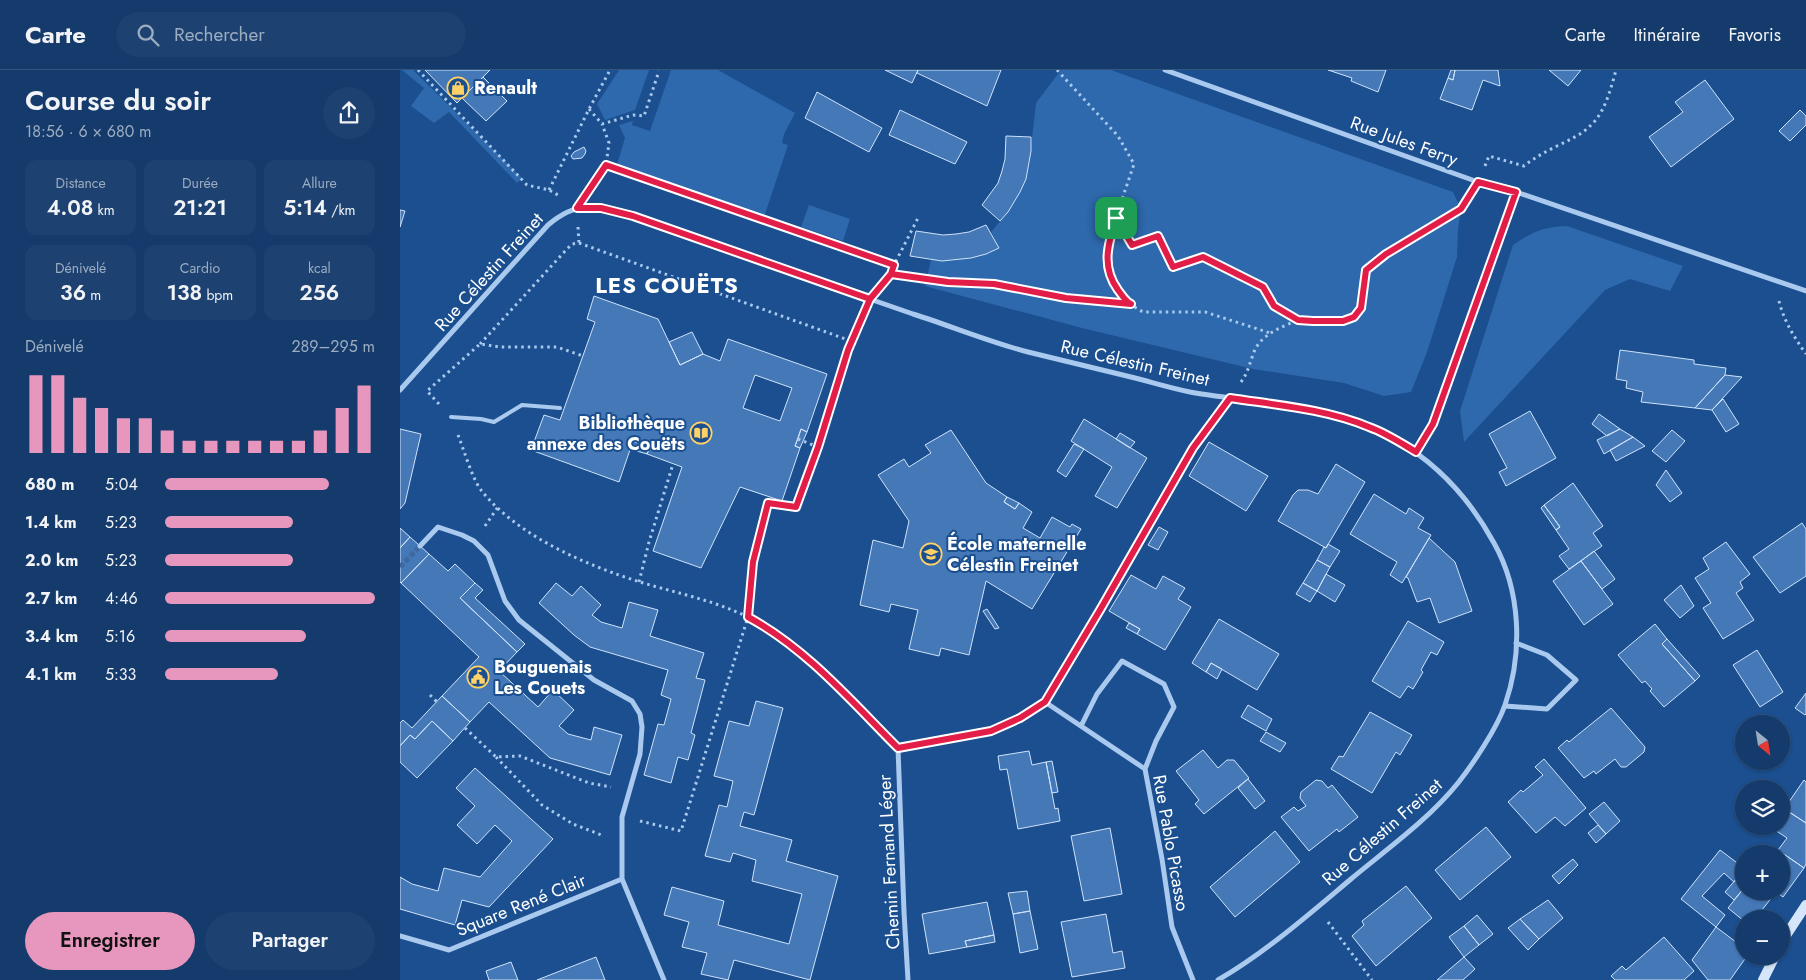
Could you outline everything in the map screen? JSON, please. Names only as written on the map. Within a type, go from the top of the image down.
[{"type":"street","name":"Rue Jules Ferry","points":[[1164,70],[1478,182],[1516,192],[1806,291]]},
{"type":"street","points":[[1416,452],[1433,424],[1516,192]]},
{"type":"street","name":"Rue Célestin Freinet","points":[[400,390],[548,225],[568,211],[577,208],[601,208],[633,216],[1021,350],[1187,392],[1323,414],[1368,426],[1416,452],[1438,470],[1474,510],[1499,551],[1514,598],[1516,624],[1516,643],[1511,678],[1504,706],[1472,764],[1456,785],[1427,816],[1248,963],[1218,980]]},
{"type":"street","points":[[420,546],[438,527],[474,541],[488,555],[505,601],[519,620],[594,680],[632,701],[640,714],[642,727],[640,754],[622,816],[622,879],[664,980]]},
{"type":"street","points":[[1504,706],[1547,709],[1576,680],[1547,654],[1516,643]]},
{"type":"street","points":[[1081,726],[1097,694],[1122,661],[1164,684],[1174,707],[1156,741],[1145,769]]},
{"type":"street","points":[[898,748],[991,731],[1020,718],[1045,702]]},
{"type":"street","name":"Rue Pablo Picasso","points":[[1045,702],[1145,769],[1172,927],[1193,980]]},
{"type":"street","name":"Chemin Fernand Léger","points":[[898,748],[908,980]]},
{"type":"street","name":"Square René Clair","points":[[400,936],[449,950],[622,879]]},
{"type":"street","points":[[1790,929],[1806,904]]},
{"type":"street","points":[[1763,980],[1770,965]]},
{"type":"lane","points":[[451,417],[494,422],[522,405],[560,408]]},
{"type":"path","points":[[418,70],[527,185],[549,190],[610,70]]},
{"type":"path","points":[[1056,70],[1118,136],[1134,164],[1116,218],[1106,259],[1111,280],[1126,302],[1143,312],[1205,312],[1270,333]]},
{"type":"path","points":[[1116,218],[1132,245],[1158,236],[1173,267],[1203,257],[1263,287],[1274,306],[1298,320],[1343,321],[1354,317],[1361,308],[1366,270],[1386,254],[1461,209],[1478,182],[1489,156],[1524,166],[1592,125],[1612,87],[1616,70]]},
{"type":"path","points":[[602,124],[633,115],[644,116],[659,71]]},
{"type":"path","points":[[577,208],[606,165],[609,143],[602,124],[589,109]]},
{"type":"path","points":[[606,165],[894,265]]},
{"type":"path","points":[[622,816],[681,831],[748,617],[753,562],[768,503],[796,507],[818,447],[851,341],[870,299],[891,274],[918,218]]},
{"type":"path","points":[[851,341],[579,243],[572,244],[480,344],[427,391],[451,417],[480,489],[498,508],[521,526],[552,546],[585,561],[639,582],[719,604],[770,629],[791,644],[817,667],[898,748]]},
{"type":"path","points":[[891,274],[948,282],[994,284],[1066,298],[1131,304]]},
{"type":"path","points":[[1773,279],[1782,315],[1806,354]]},
{"type":"path","points":[[1045,702],[1193,448],[1245,377],[1255,349],[1270,333],[1298,320]]},
{"type":"path","points":[[480,344],[500,347],[557,348],[583,356]]},
{"type":"path","points":[[798,439],[818,447]]},
{"type":"path","points":[[639,582],[673,464]]},
{"type":"path","points":[[430,695],[437,702]]},
{"type":"path","points":[[464,728],[496,757],[542,806],[573,824],[622,843]]},
{"type":"path","points":[[496,757],[520,756],[589,783],[629,790]]},
{"type":"path","points":[[1317,907],[1372,980]]},
{"type":"shaded area","points":[[402,70],[413,70],[522,178],[517,183],[449,112],[434,123],[411,106],[424,88]]},
{"type":"shaded area","points":[[619,70],[649,70],[635,110],[605,120],[597,104]]},
{"type":"shaded area","points":[[671,70],[718,70],[795,113],[784,134],[782,143],[788,145],[764,217],[617,165],[625,138],[619,125],[633,121],[632,125],[650,131]]},
{"type":"shaded area","points":[[1061,70],[1111,70],[1453,192],[1461,209],[1457,257],[1427,352],[1411,392],[1384,396],[1344,383],[1253,369],[1082,328],[925,286],[931,260],[966,258],[999,248],[991,232],[1008,212],[1020,192],[1029,165],[1036,103]]},
{"type":"shaded area","points":[[809,205],[850,219],[843,241],[801,227]]},
{"type":"shaded area","points":[[1567,226],[1683,266],[1670,291],[1630,279],[1605,290],[1464,442],[1460,411],[1513,245],[1538,231]]},
{"type":"building","name":"Renault","points":[[425,70],[490,70],[457,103]]},
{"type":"building","points":[[885,70],[918,70],[912,83]]},
{"type":"building","points":[[918,70],[1001,70],[987,106],[917,73]]},
{"type":"building","points":[[1328,70],[1386,70],[1378,92],[1351,81],[1352,78]]},
{"type":"building","points":[[1451,70],[1455,70],[1453,80],[1448,78]]},
{"type":"building","points":[[1455,70],[1498,70],[1500,86],[1483,80],[1472,110],[1440,99],[1448,78],[1453,80]]},
{"type":"building","points":[[1549,70],[1581,70],[1568,86]]},
{"type":"building","points":[[483,77],[507,101],[486,121],[462,98]]},
{"type":"building","points":[[1705,80],[1734,119],[1671,167],[1649,137],[1683,112],[1675,102]]},
{"type":"building","points":[[817,92],[882,128],[869,152],[805,118]]},
{"type":"building","points":[[900,110],[967,142],[955,164],[889,135]]},
{"type":"building","points":[[1800,110],[1806,116],[1806,125],[1790,141],[1779,131]]},
{"type":"building","points":[[1006,136],[1031,137],[1031,151],[1026,179],[1008,212],[1000,221],[982,205],[998,183],[1005,159]]},
{"type":"building","points":[[584,147],[586,151],[582,158],[573,159],[571,156],[574,152]]},
{"type":"building","points":[[400,210],[405,211],[400,227]]},
{"type":"building","points":[[986,225],[999,248],[986,254],[971,258],[942,261],[910,256],[916,231],[943,235],[956,234],[969,232]]},
{"type":"building","points":[[594,296],[658,319],[680,365],[703,354],[720,361],[728,339],[827,374],[807,432],[801,429],[795,446],[800,448],[782,501],[740,487],[701,568],[653,551],[682,467],[647,454],[650,447],[633,441],[619,482],[531,450],[544,415],[560,420],[595,322],[587,319]],"holes":[[[755,375],[792,388],[780,421],[743,408]]]},
{"type":"building","points":[[692,332],[703,354],[680,365],[669,342]]},
{"type":"building","points":[[1620,350],[1694,360],[1694,364],[1726,368],[1725,375],[1695,408],[1641,402],[1643,392],[1626,388],[1627,381],[1616,379]]},
{"type":"building","points":[[1725,375],[1742,377],[1712,410],[1695,408]]},
{"type":"building","points":[[1723,399],[1739,424],[1726,432],[1712,410]]},
{"type":"building","points":[[1530,411],[1556,458],[1506,486],[1499,472],[1507,468],[1489,434]]},
{"type":"building","points":[[1599,414],[1620,429],[1607,436],[1592,424]]},
{"type":"building","points":[[1084,419],[1147,458],[1117,508],[1095,496],[1112,467],[1071,441]]},
{"type":"building","points":[[400,429],[421,434],[405,503],[400,509]]},
{"type":"building","points":[[801,429],[807,432],[800,448],[795,446]]},
{"type":"building","points":[[1620,429],[1633,437],[1604,454],[1597,440]]},
{"type":"building","points":[[951,430],[986,483],[1007,497],[1004,502],[1015,509],[1019,503],[1032,512],[1023,528],[1040,538],[1052,517],[1070,527],[1072,524],[1081,529],[1032,609],[986,581],[969,655],[941,648],[939,656],[909,649],[918,610],[891,604],[889,612],[860,605],[873,540],[903,548],[909,521],[878,475],[904,459],[909,467],[931,453],[925,445]]},
{"type":"building","points":[[1672,430],[1685,441],[1666,462],[1652,451]]},
{"type":"building","points":[[1120,433],[1135,442],[1130,448],[1116,439]]},
{"type":"building","points":[[1633,437],[1645,446],[1616,461],[1610,450]]},
{"type":"building","points":[[633,441],[650,447],[647,454],[630,449]]},
{"type":"building","points":[[1209,442],[1268,476],[1246,511],[1189,476]]},
{"type":"building","points":[[1074,444],[1084,449],[1066,477],[1057,471]]},
{"type":"building","points":[[1336,464],[1365,482],[1326,548],[1278,521],[1298,490],[1308,490],[1318,494]]},
{"type":"building","points":[[1666,470],[1682,493],[1670,502],[1656,485]]},
{"type":"building","points":[[1573,483],[1603,526],[1593,533],[1602,546],[1569,569],[1559,556],[1569,549],[1556,530],[1560,527],[1544,505]]},
{"type":"building","points":[[1374,494],[1406,514],[1409,508],[1424,518],[1418,528],[1431,535],[1402,583],[1390,575],[1397,562],[1350,534]]},
{"type":"building","points":[[1007,497],[1019,503],[1015,509],[1004,502]]},
{"type":"building","points":[[1544,505],[1560,527],[1556,530],[1541,508]]},
{"type":"building","points":[[1802,523],[1806,529],[1806,576],[1780,593],[1753,557]]},
{"type":"building","points":[[1159,527],[1168,532],[1158,550],[1148,545]]},
{"type":"building","points":[[400,528],[410,537],[400,548]]},
{"type":"building","points":[[410,537],[429,554],[401,583],[400,548]]},
{"type":"building","points":[[1429,538],[1455,562],[1472,611],[1439,623],[1430,598],[1417,602],[1406,577]]},
{"type":"building","points":[[1726,542],[1750,574],[1740,582],[1743,588],[1736,593],[1754,620],[1723,639],[1703,608],[1711,603],[1695,578],[1709,569],[1703,558]]},
{"type":"building","points":[[1328,544],[1340,551],[1330,567],[1317,560],[1324,547],[1326,548]]},
{"type":"building","points":[[1594,551],[1615,579],[1602,589],[1581,561]]},
{"type":"building","points":[[429,554],[448,571],[455,564],[475,583],[460,598],[517,652],[499,671],[538,707],[553,690],[574,710],[559,726],[568,734],[591,740],[594,727],[622,735],[610,775],[550,758],[489,702],[470,722],[442,696],[479,657],[401,583]]},
{"type":"building","points":[[1317,560],[1330,567],[1317,591],[1303,583]]},
{"type":"building","points":[[1581,561],[1613,604],[1584,625],[1553,581]]},
{"type":"building","points":[[1326,574],[1345,585],[1335,602],[1317,591]]},
{"type":"building","points":[[1131,575],[1156,589],[1163,576],[1185,588],[1178,599],[1191,607],[1165,650],[1137,634],[1140,629],[1109,611]]},
{"type":"building","points":[[475,583],[483,590],[475,598],[525,644],[517,652],[460,598]]},
{"type":"building","points":[[556,583],[572,596],[581,586],[601,605],[592,615],[601,622],[622,628],[629,602],[658,610],[650,636],[704,653],[696,678],[705,680],[691,733],[695,735],[688,760],[678,757],[671,783],[644,775],[658,724],[664,725],[671,699],[661,695],[668,670],[590,647],[574,635],[539,603]]},
{"type":"building","points":[[1303,583],[1317,591],[1310,602],[1296,594]]},
{"type":"building","points":[[1681,585],[1694,606],[1680,618],[1664,600]]},
{"type":"building","points":[[987,609],[999,628],[995,629],[983,611]]},
{"type":"building","points":[[1219,619],[1279,654],[1257,690],[1211,663],[1206,672],[1192,663]]},
{"type":"building","points":[[1408,621],[1444,642],[1437,655],[1431,652],[1421,670],[1423,672],[1413,689],[1408,686],[1400,698],[1372,681]]},
{"type":"building","points":[[1129,623],[1140,629],[1137,634],[1126,628]]},
{"type":"building","points":[[1655,624],[1667,639],[1662,644],[1695,681],[1664,707],[1650,691],[1652,689],[1645,681],[1642,683],[1618,655]]},
{"type":"building","points":[[1667,639],[1700,676],[1695,681],[1662,644]]},
{"type":"building","points":[[1757,650],[1783,692],[1760,707],[1733,665]]},
{"type":"building","points":[[1211,663],[1222,669],[1217,679],[1206,672]]},
{"type":"building","points":[[1806,693],[1806,714],[1805,715],[1795,708]]},
{"type":"building","points":[[442,696],[470,722],[453,741],[432,721],[415,739],[410,735],[400,746],[400,723],[403,720],[412,728]]},
{"type":"building","points":[[756,701],[783,708],[754,815],[744,812],[740,826],[792,840],[786,861],[838,876],[810,980],[734,960],[728,980],[701,974],[707,953],[682,947],[689,922],[664,915],[672,887],[724,901],[718,925],[789,944],[802,894],[752,881],[756,860],[733,853],[730,862],[705,856],[719,805],[727,807],[733,781],[714,776],[729,721],[749,726]]},
{"type":"building","points":[[1248,705],[1272,719],[1266,731],[1241,717]]},
{"type":"building","points":[[1611,708],[1645,747],[1644,752],[1626,767],[1621,767],[1615,759],[1596,774],[1594,771],[1584,778],[1558,748],[1567,740],[1569,742]]},
{"type":"building","points":[[1370,712],[1412,735],[1400,755],[1396,752],[1372,793],[1331,769],[1339,756],[1343,757]]},
{"type":"building","points":[[432,721],[453,741],[417,778],[400,762],[400,746],[410,735],[415,739]]},
{"type":"building","points":[[1266,732],[1286,743],[1280,752],[1260,741]]},
{"type":"building","points":[[1203,750],[1218,768],[1227,760],[1234,760],[1249,778],[1204,814],[1195,804],[1199,800],[1176,771]]},
{"type":"building","points":[[1029,751],[1032,765],[1046,762],[1055,809],[1058,808],[1060,821],[1018,829],[1007,769],[1000,770],[998,756]]},
{"type":"building","points":[[1544,759],[1586,808],[1565,826],[1555,817],[1536,833],[1508,802],[1521,790],[1523,792],[1543,775],[1535,767]]},
{"type":"building","points":[[1052,761],[1058,792],[1052,793],[1046,762]]},
{"type":"building","points":[[475,768],[553,839],[489,907],[462,900],[455,925],[400,909],[400,877],[412,884],[438,891],[444,868],[480,877],[512,841],[495,825],[477,844],[457,825],[475,806],[456,788]]},
{"type":"building","points":[[1248,779],[1265,801],[1255,809],[1238,788]]},
{"type":"building","points":[[1316,780],[1322,781],[1328,788],[1332,785],[1358,817],[1339,832],[1337,829],[1309,851],[1281,817],[1294,807],[1298,811],[1306,806],[1300,798],[1301,792]]},
{"type":"building","points":[[1804,780],[1806,782],[1806,823],[1790,813],[1790,800]]},
{"type":"building","points":[[1604,802],[1620,821],[1606,834],[1589,814]]},
{"type":"building","points":[[1790,812],[1806,823],[1806,864],[1804,868],[1790,858],[1790,845],[1782,845],[1787,838],[1782,835],[1790,835]]},
{"type":"building","points":[[1598,825],[1606,834],[1596,843],[1588,833]]},
{"type":"building","points":[[1486,827],[1511,857],[1460,900],[1435,870]]},
{"type":"building","points":[[1110,828],[1122,894],[1084,901],[1071,836]]},
{"type":"building","points":[[1275,831],[1300,862],[1235,917],[1210,887]]},
{"type":"building","points":[[1720,850],[1735,861],[1734,882],[1724,873],[1702,896],[1725,915],[1716,927],[1681,899]]},
{"type":"building","points":[[1790,858],[1804,868],[1790,887]]},
{"type":"building","points":[[1573,859],[1578,865],[1559,884],[1552,876]]},
{"type":"building","points":[[1735,880],[1734,900],[1725,892]]},
{"type":"building","points":[[1406,886],[1432,918],[1376,966],[1352,936],[1364,925],[1362,921]]},
{"type":"building","points":[[1027,891],[1030,911],[1013,914],[1008,893]]},
{"type":"building","points":[[1735,899],[1770,900],[1762,910],[1735,910],[1735,914],[1728,908]]},
{"type":"building","points":[[1548,900],[1563,918],[1539,939],[1520,919]]},
{"type":"building","points":[[987,902],[994,935],[965,941],[967,947],[929,954],[922,914]]},
{"type":"building","points":[[1030,911],[1038,949],[1020,953],[1013,914]]},
{"type":"building","points":[[1106,914],[1113,953],[1122,951],[1125,968],[1072,977],[1061,922]]},
{"type":"building","points":[[1477,915],[1493,934],[1479,945],[1464,926]]},
{"type":"building","points":[[1520,919],[1539,939],[1528,950],[1508,928]]},
{"type":"building","points":[[1464,926],[1479,945],[1464,957],[1449,937]]},
{"type":"building","points":[[1716,927],[1735,941],[1735,965],[1741,965],[1730,980],[1708,980],[1692,960]]},
{"type":"building","points":[[994,935],[995,942],[967,947],[965,941]]},
{"type":"building","points":[[1664,937],[1694,971],[1684,980],[1615,980],[1611,976],[1622,966],[1626,970]]},
{"type":"building","points":[[596,957],[605,980],[537,980]]},
{"type":"building","points":[[1464,957],[1475,969],[1463,980],[1437,980]]},
{"type":"building","points":[[511,962],[518,980],[489,980],[486,971]]},
{"type":"tunnel","points":[[400,567],[420,546]]},
{"type":"place","name":"Renault","points":[[458,88]]},
{"type":"place","name":"Bibliothèque annexe des Couëts","points":[[701,433]]},
{"type":"place","name":"École maternelle Célestin Freinet","points":[[931,554]]},
{"type":"place","name":"Bouguenais Les Couets","points":[[478,677]]},
{"type":"district","name":"LES COUËTS","points":[[667,285]]},
{"type":"route","points":[[1116,218],[1106,259],[1111,280],[1126,302],[1131,304],[1066,298],[994,284],[948,282],[891,274],[870,299],[633,216],[601,208],[577,208],[606,165],[894,265],[891,274],[870,299],[848,350],[818,447],[796,507],[768,503],[753,562],[748,617],[770,629],[791,644],[817,667],[898,748],[991,731],[1020,718],[1045,702],[1193,448],[1230,398],[1323,414],[1368,426],[1416,452],[1433,424],[1499,235],[1516,192],[1478,182],[1461,209],[1386,254],[1366,270],[1361,308],[1354,317],[1343,321],[1298,320],[1274,306],[1263,287],[1203,257],[1173,267],[1158,236],[1132,245],[1116,218]]}]
